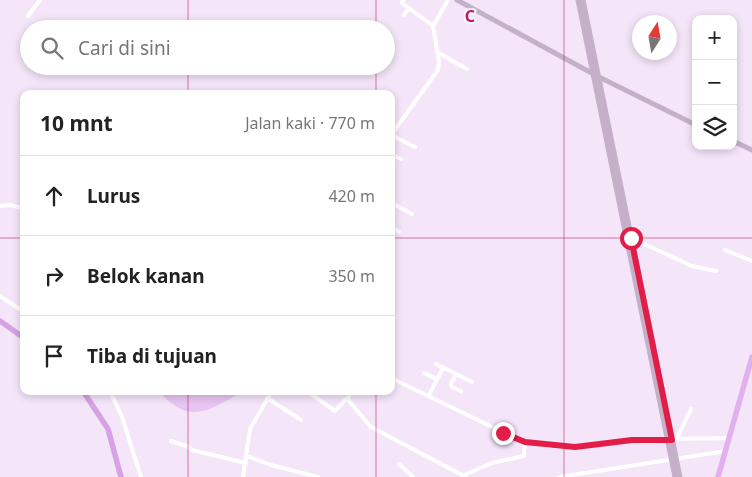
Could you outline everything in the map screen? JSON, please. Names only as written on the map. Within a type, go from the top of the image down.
[{"type":"main road","points":[[718,477],[749,378],[752,357]]},
{"type":"street","points":[[28,16],[40,0]]},
{"type":"street","points":[[403,0],[402,3],[433,26]]},
{"type":"street","points":[[395,130],[433,79],[439,64],[433,26],[448,0]]},
{"type":"street","points":[[457,0],[468,3],[599,77],[692,123]]},
{"type":"street","points":[[578,0],[672,440]]},
{"type":"street","points":[[583,0],[672,440],[675,477]]},
{"type":"street","points":[[404,15],[409,8]]},
{"type":"street","points":[[437,52],[467,69]]},
{"type":"street","points":[[395,137],[415,148]]},
{"type":"street","points":[[737,143],[752,150]]},
{"type":"street","points":[[395,157],[401,159]]},
{"type":"street","points":[[0,206],[11,205],[20,208]]},
{"type":"street","points":[[395,205],[412,214]]},
{"type":"street","points":[[395,230],[399,232]]},
{"type":"street","points":[[631,238],[692,266],[716,271]]},
{"type":"street","points":[[725,250],[752,261]]},
{"type":"street","points":[[0,296],[20,309]]},
{"type":"street","points":[[436,364],[472,382]]},
{"type":"street","points":[[429,395],[443,368]]},
{"type":"street","points":[[424,373],[437,379]]},
{"type":"street","points":[[456,374],[451,384],[452,387],[461,391]]},
{"type":"street","points":[[395,380],[525,442],[584,447],[632,440],[730,438]]},
{"type":"street","points":[[112,395],[122,417],[141,477]]},
{"type":"street","points":[[243,477],[250,429],[269,395]]},
{"type":"street","points":[[313,395],[336,411],[348,397]]},
{"type":"street","points":[[348,397],[349,402],[371,427],[465,476],[492,463],[524,456],[525,442]]},
{"type":"street","points":[[267,398],[301,420]]},
{"type":"street","points":[[672,440],[691,409]]},
{"type":"street","points":[[171,441],[189,446],[192,450],[246,463]]},
{"type":"street","points":[[559,477],[726,451]]},
{"type":"street","points":[[247,456],[271,465],[318,477]]},
{"type":"street","points":[[674,458],[680,477]]},
{"type":"street","points":[[399,464],[413,477]]},
{"type":"shaded area","points":[[162,395],[236,395],[214,407],[197,412],[181,409]]},
{"type":"waterway","points":[[0,321],[20,335]]},
{"type":"waterway","points":[[86,395],[108,429],[121,477]]},
{"type":"route","points":[[503,433],[534,444],[575,447],[632,440],[672,440],[631,238]]}]
